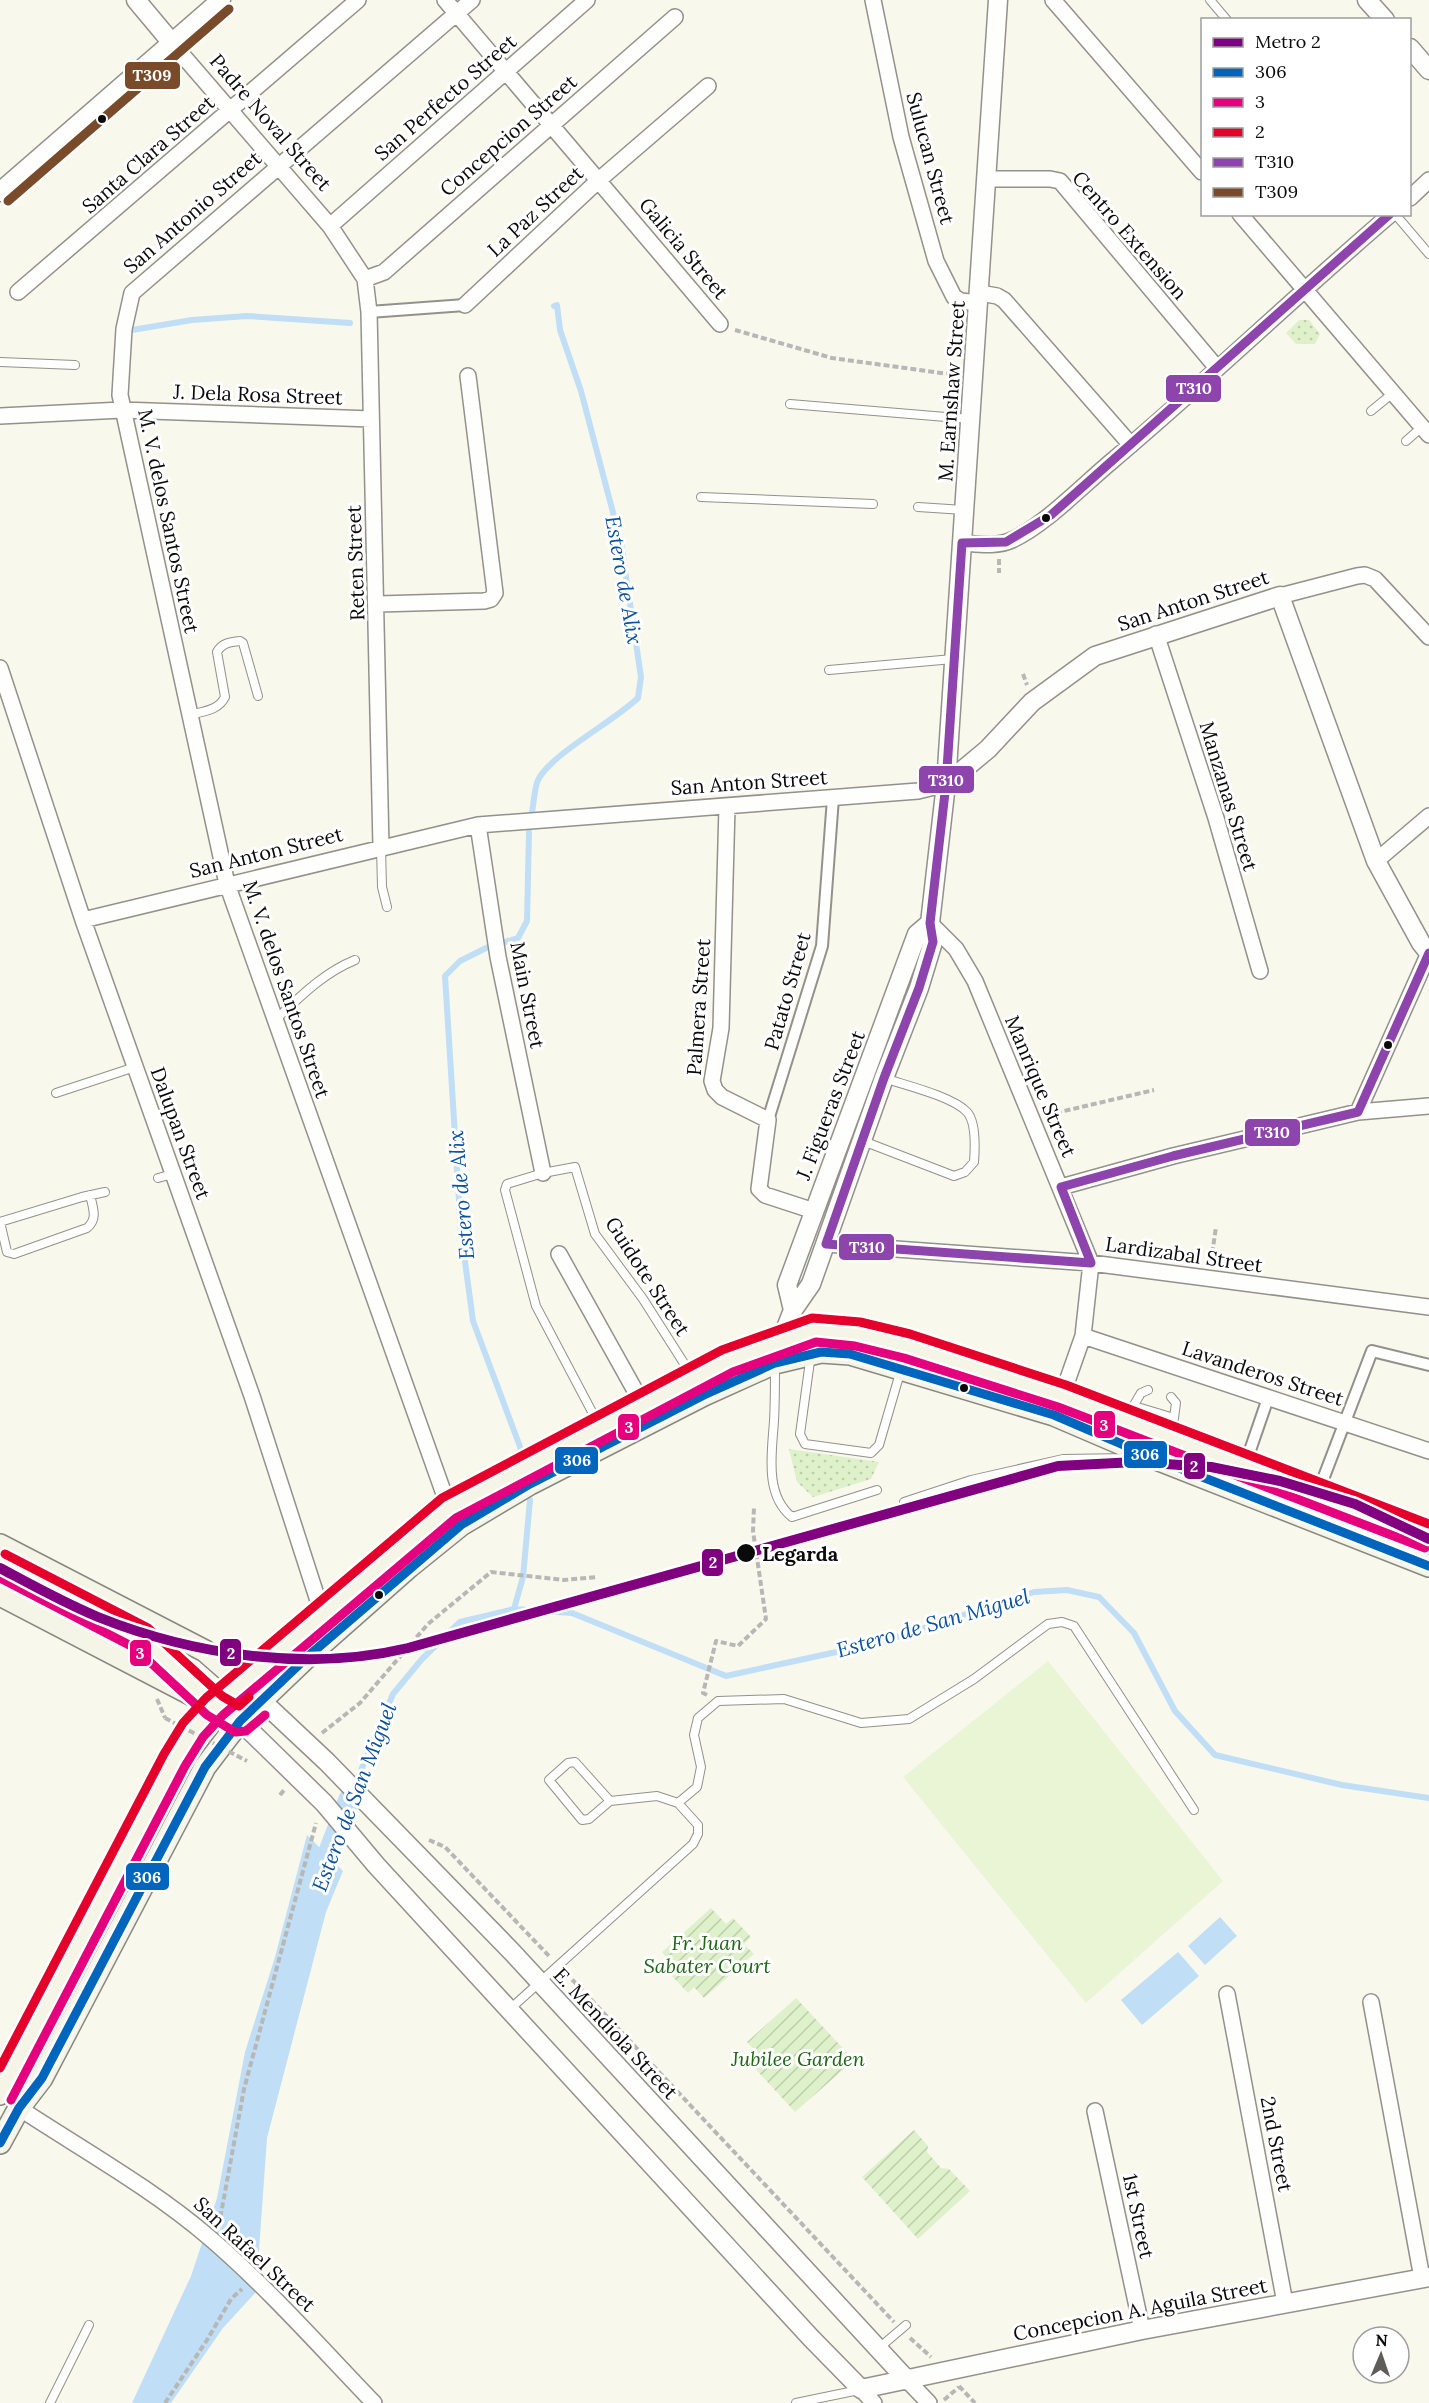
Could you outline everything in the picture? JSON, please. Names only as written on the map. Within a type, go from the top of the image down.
[{"type":"main road","points":[[699,1387],[728,1361],[814,1330],[857,1334],[908,1346],[1058,1406]]},
{"type":"main road","points":[[0,2096],[175,1760],[193,1730],[215,1706],[322,1613],[449,1508],[648,1414],[699,1387],[812,1353],[850,1354],[1124,1422],[1245,1465],[1317,1496],[1429,1537]]},
{"type":"main road","points":[[1124,1422],[1133,1449],[1429,1566]]},
{"type":"main road","points":[[0,2143],[19,2108],[42,2078],[197,1780],[240,1721],[409,1567],[461,1526],[604,1435]]},
{"type":"main road","points":[[0,1545],[205,1651],[262,1701]]},
{"type":"main road","points":[[0,1565],[142,1638],[215,1706]]},
{"type":"main road","points":[[0,1596],[240,1721]]},
{"type":"street","name":"Padre Noval Street","points":[[136,0],[330,226],[365,279]]},
{"type":"street","points":[[0,192],[221,0]]},
{"type":"street","name":"Santa Clara Street","points":[[18,292],[358,0]]},
{"type":"street","name":"Galicia Street","points":[[445,0],[720,324]]},
{"type":"street","name":"San Antonio Street","points":[[132,293],[278,164],[472,0]]},
{"type":"street","name":"San Perfecto Street","points":[[330,226],[588,0]]},
{"type":"street","name":"Sulucan Street","points":[[873,0],[901,137],[936,261],[954,297],[969,303],[980,298],[997,296],[1004,300],[1131,445]]},
{"type":"street","name":"M. Earnshaw Street","points":[[946,784],[975,377],[998,0]]},
{"type":"street","points":[[1053,0],[1201,170]]},
{"type":"street","points":[[1367,0],[1382,18]]},
{"type":"street","name":"Concepcion Street","points":[[365,279],[384,272],[675,17]]},
{"type":"street","points":[[1411,49],[1429,70]]},
{"type":"street","name":"La Paz Street","points":[[369,312],[465,305],[600,180],[708,86]]},
{"type":"street","name":"Centro Extension","points":[[988,179],[1050,178],[1060,182],[1217,368]]},
{"type":"street","points":[[1411,197],[1429,180]]},
{"type":"street","points":[[1242,216],[1426,431]]},
{"type":"street","points":[[962,543],[998,544],[1012,540],[1043,518],[1131,445],[1304,288],[1391,216]]},
{"type":"street","name":"Reten Street","points":[[365,279],[369,312],[378,604],[381,847]]},
{"type":"street","name":"M. V. delos Santos Street","points":[[132,293],[124,329],[122,410],[227,884],[449,1508]]},
{"type":"street","points":[[378,604],[484,601],[491,599],[495,593],[468,376]]},
{"type":"street","name":"J. Dela Rosa Street","points":[[0,416],[122,410],[371,419]]},
{"type":"street","name":"San Anton Street","points":[[83,920],[478,825],[918,791],[946,784],[988,749],[1032,702],[1095,656],[1156,634],[1280,596],[1357,576],[1370,576],[1380,583],[1429,637]]},
{"type":"street","points":[[1280,596],[1376,861],[1421,943],[1429,953],[1358,1112]]},
{"type":"street","name":"Manzanas Street","points":[[1156,634],[1216,818],[1260,971]]},
{"type":"street","name":"Dalupan Street","points":[[0,668],[83,920],[135,1067],[166,1176],[252,1396],[322,1613]]},
{"type":"street","name":"J. Figueras Street","points":[[775,1363],[793,1310],[811,1284],[884,1078],[919,988],[933,942],[930,922],[946,784]]},
{"type":"street","name":"Patato Street","points":[[768,1120],[822,946],[833,798]]},
{"type":"street","name":"Palmera Street","points":[[727,807],[721,1028],[712,1081],[715,1090],[722,1097],[768,1120]]},
{"type":"street","points":[[1376,861],[1429,816]]},
{"type":"street","name":"Main Street","points":[[478,825],[498,957],[543,1173]]},
{"type":"street","name":"J. Figueras Street","points":[[793,1310],[787,1285],[917,934],[930,922]]},
{"type":"street","name":"Manrique Street","points":[[930,922],[956,949],[975,981],[1091,1263],[1083,1336],[1058,1406]]},
{"type":"street","points":[[1061,1187],[1173,1156],[1358,1112],[1429,1106]]},
{"type":"street","points":[[768,1120],[759,1189],[765,1195],[814,1211]]},
{"type":"street","points":[[843,1134],[863,1141]]},
{"type":"street","name":"Lardizabal Street","points":[[826,1244],[1091,1263],[1429,1307]]},
{"type":"street","points":[[559,1254],[648,1414]]},
{"type":"street","name":"Lavanderos Street","points":[[1083,1336],[1429,1451]]},
{"type":"street","points":[[1317,1496],[1343,1421],[1372,1352],[1429,1365]]},
{"type":"street","points":[[1245,1465],[1268,1398]]},
{"type":"street","name":"E. Mendiola Street","points":[[262,1701],[327,1762],[539,1983],[929,2403]]},
{"type":"street","points":[[240,1721],[324,1803],[811,2338],[874,2403]]},
{"type":"street","name":"2nd Street","points":[[1227,1994],[1285,2303]]},
{"type":"street","points":[[1371,2002],[1425,2278]]},
{"type":"street","name":"San Rafael Street","points":[[0,2096],[164,2203],[203,2233],[263,2288],[374,2403]]},
{"type":"street","name":"1st Street","points":[[1095,2111],[1142,2330]]},
{"type":"street","name":"Concepcion A. Aguila Street","points":[[861,2389],[908,2381],[1142,2330],[1425,2278]]},
{"type":"lane","points":[[1210,0],[1225,18]]},
{"type":"lane","points":[[1395,216],[1429,254]]},
{"type":"lane","points":[[0,362],[75,365]]},
{"type":"lane","points":[[1371,411],[1393,393]]},
{"type":"lane","points":[[790,404],[972,419]]},
{"type":"lane","points":[[1406,441],[1426,431]]},
{"type":"lane","points":[[701,497],[873,504]]},
{"type":"lane","points":[[918,507],[965,510]]},
{"type":"lane","points":[[190,715],[214,709],[222,704],[225,697],[217,652],[220,646],[230,642],[243,643],[258,696]]},
{"type":"lane","points":[[829,670],[955,659]]},
{"type":"lane","points":[[381,847],[382,887],[387,907]]},
{"type":"lane","points":[[275,1020],[326,975],[355,960]]},
{"type":"lane","points":[[56,1093],[135,1067]]},
{"type":"lane","points":[[863,1141],[954,1176],[965,1172],[974,1162],[975,1146],[970,1117],[966,1111],[950,1102],[884,1078]]},
{"type":"lane","name":"Guidote Street","points":[[543,1173],[575,1167],[595,1234],[643,1299],[699,1387]]},
{"type":"lane","points":[[543,1173],[507,1184],[505,1190],[536,1306],[604,1435]]},
{"type":"lane","points":[[90,1196],[94,1215],[93,1223],[87,1228],[14,1254],[7,1252],[0,1222],[90,1196],[105,1192]]},
{"type":"lane","points":[[814,1330],[800,1434],[805,1444],[871,1453],[875,1450],[879,1445],[908,1346]]},
{"type":"lane","points":[[775,1363],[773,1479],[778,1500],[785,1512],[792,1517],[877,1490]]},
{"type":"lane","points":[[1124,1422],[1141,1393],[1148,1390]]},
{"type":"lane","points":[[1167,1464],[1176,1403],[1171,1397]]},
{"type":"lane","points":[[1124,1422],[1174,1418]]},
{"type":"lane","points":[[904,1502],[971,1480],[1063,1459],[1127,1458],[1133,1449]]},
{"type":"lane","points":[[678,1803],[697,1787],[700,1767],[694,1735],[698,1718],[718,1701],[784,1699],[861,1723],[909,1719],[974,1679],[1048,1624],[1062,1622],[1074,1626],[1194,1810]]},
{"type":"lane","points":[[510,2009],[693,1844],[698,1834],[698,1826],[678,1803],[657,1796],[610,1801],[589,1819],[582,1820],[549,1779],[568,1762],[575,1762],[610,1801]]},
{"type":"lane","points":[[50,2403],[89,2325]]},
{"type":"lane","points":[[879,2349],[903,2327]]},
{"type":"lane","points":[[796,2403],[861,2389]]},
{"type":"path","name":"Galicia Street","points":[[720,324],[832,358],[975,377]]},
{"type":"path","points":[[1032,1118],[1154,1090]]},
{"type":"path","points":[[1209,1278],[1216,1227]]},
{"type":"path","points":[[703,1693],[716,1641],[738,1646],[766,1619],[753,1532],[754,1506]]},
{"type":"path","points":[[308,1744],[360,1703],[428,1624],[491,1572],[564,1580],[597,1577]]},
{"type":"path","points":[[165,1718],[247,1761]]},
{"type":"path","points":[[220,2219],[244,2090],[315,1836]]},
{"type":"path","points":[[446,1847],[903,2327],[948,2371],[975,2403]]},
{"type":"path","points":[[165,2403],[231,2299]]},
{"type":"path","points":[[940,2403],[960,2387]]},
{"type":"green space","points":[[1299,320],[1309,320],[1320,334],[1315,344],[1296,344],[1286,333]]},
{"type":"green space","points":[[789,1449],[879,1462],[871,1479],[813,1497],[797,1482]]},
{"type":"green space","points":[[1048,1661],[1223,1881],[1086,2003],[903,1777]]},
{"type":"green space","name":"Fr. Juan Sabater Court","points":[[711,1908],[726,1924],[733,1918],[751,1937],[744,1944],[754,1954],[704,1998],[694,1987],[688,1993],[666,1970],[672,1964],[662,1952]]},
{"type":"green space","name":"Jubilee Garden","points":[[796,1998],[854,2060],[795,2112],[750,2063],[759,2055],[747,2042]]},
{"type":"green space","points":[[914,2130],[928,2146],[927,2152],[941,2168],[949,2169],[970,2191],[918,2239],[862,2177]]},
{"type":"water","points":[[307,1835],[343,1871],[326,1912],[267,2138],[256,2292],[223,2328],[171,2403],[132,2403],[191,2276],[217,2198],[245,2052],[275,1957]]},
{"type":"water","points":[[1220,1917],[1237,1936],[1205,1965],[1188,1946]]},
{"type":"water","points":[[1178,1952],[1199,1976],[1142,2025],[1121,2000]]},
{"type":"waterway","name":"Estero de Alix","points":[[532,812],[538,780],[545,770],[569,749],[638,698],[641,677],[621,543],[581,391],[560,330],[557,305],[554,306]]},
{"type":"waterway","name":"Estero de Alix","points":[[126,331],[192,320],[247,316],[350,323]]},
{"type":"waterway","name":"Estero de Alix","points":[[502,943],[518,938],[527,921],[529,832]]},
{"type":"waterway","name":"Estero de Alix","points":[[490,946],[460,961],[445,976],[461,1232],[473,1321],[525,1460]]},
{"type":"waterway","name":"Estero de Alix","points":[[514,1609],[523,1577],[530,1500]]},
{"type":"waterway","name":"Estero de San Miguel","points":[[349,1799],[393,1694],[422,1659],[460,1622],[514,1609],[572,1613],[726,1676],[878,1643],[1034,1592],[1067,1590],[1099,1597],[1134,1633],[1175,1711],[1215,1755],[1342,1785],[1429,1798]]},
{"type":"waterway","name":"Estero de San Miguel","points":[[318,1880],[349,1799]]},
{"type":"metro line","name":"2","points":[[0,1568],[98,1617],[172,1641],[251,1656],[330,1659],[408,1648],[1058,1466],[1135,1462],[1211,1467],[1280,1481],[1355,1504],[1429,1539]]},
{"type":"transit line","name":"T309","points":[[8,201],[229,9]]},
{"type":"transit line","name":"T310","points":[[1388,216],[1051,515],[1006,542],[962,543],[946,784],[930,923],[933,942],[919,988],[884,1078],[826,1244],[1091,1263],[1061,1187],[1173,1156],[1358,1112],[1429,953]]},
{"type":"transit line","name":"2","points":[[0,2068],[164,1754],[183,1723],[206,1698],[442,1498],[722,1350],[812,1318],[860,1322],[910,1334],[1066,1385],[1429,1524]]},
{"type":"transit line","name":"3","points":[[11,2100],[185,1766],[203,1737],[223,1715],[456,1518],[733,1372],[816,1342],[855,1346],[904,1358],[1058,1407],[1425,1548]]},
{"type":"transit line","name":"306","points":[[0,2143],[19,2108],[42,2078],[205,1767],[240,1721],[306,1658],[461,1525],[530,1484],[704,1395],[775,1363],[821,1352],[850,1354],[1054,1415],[1159,1460],[1429,1566]]},
{"type":"transit line","name":"2","points":[[5,1554],[148,1628],[222,1696],[239,1706],[249,1697]]},
{"type":"transit line","name":"3","points":[[0,1578],[135,1648],[207,1715],[235,1732],[246,1731],[265,1715]]},
{"type":"place","name":"Legarda","points":[[746,1553]]}]
